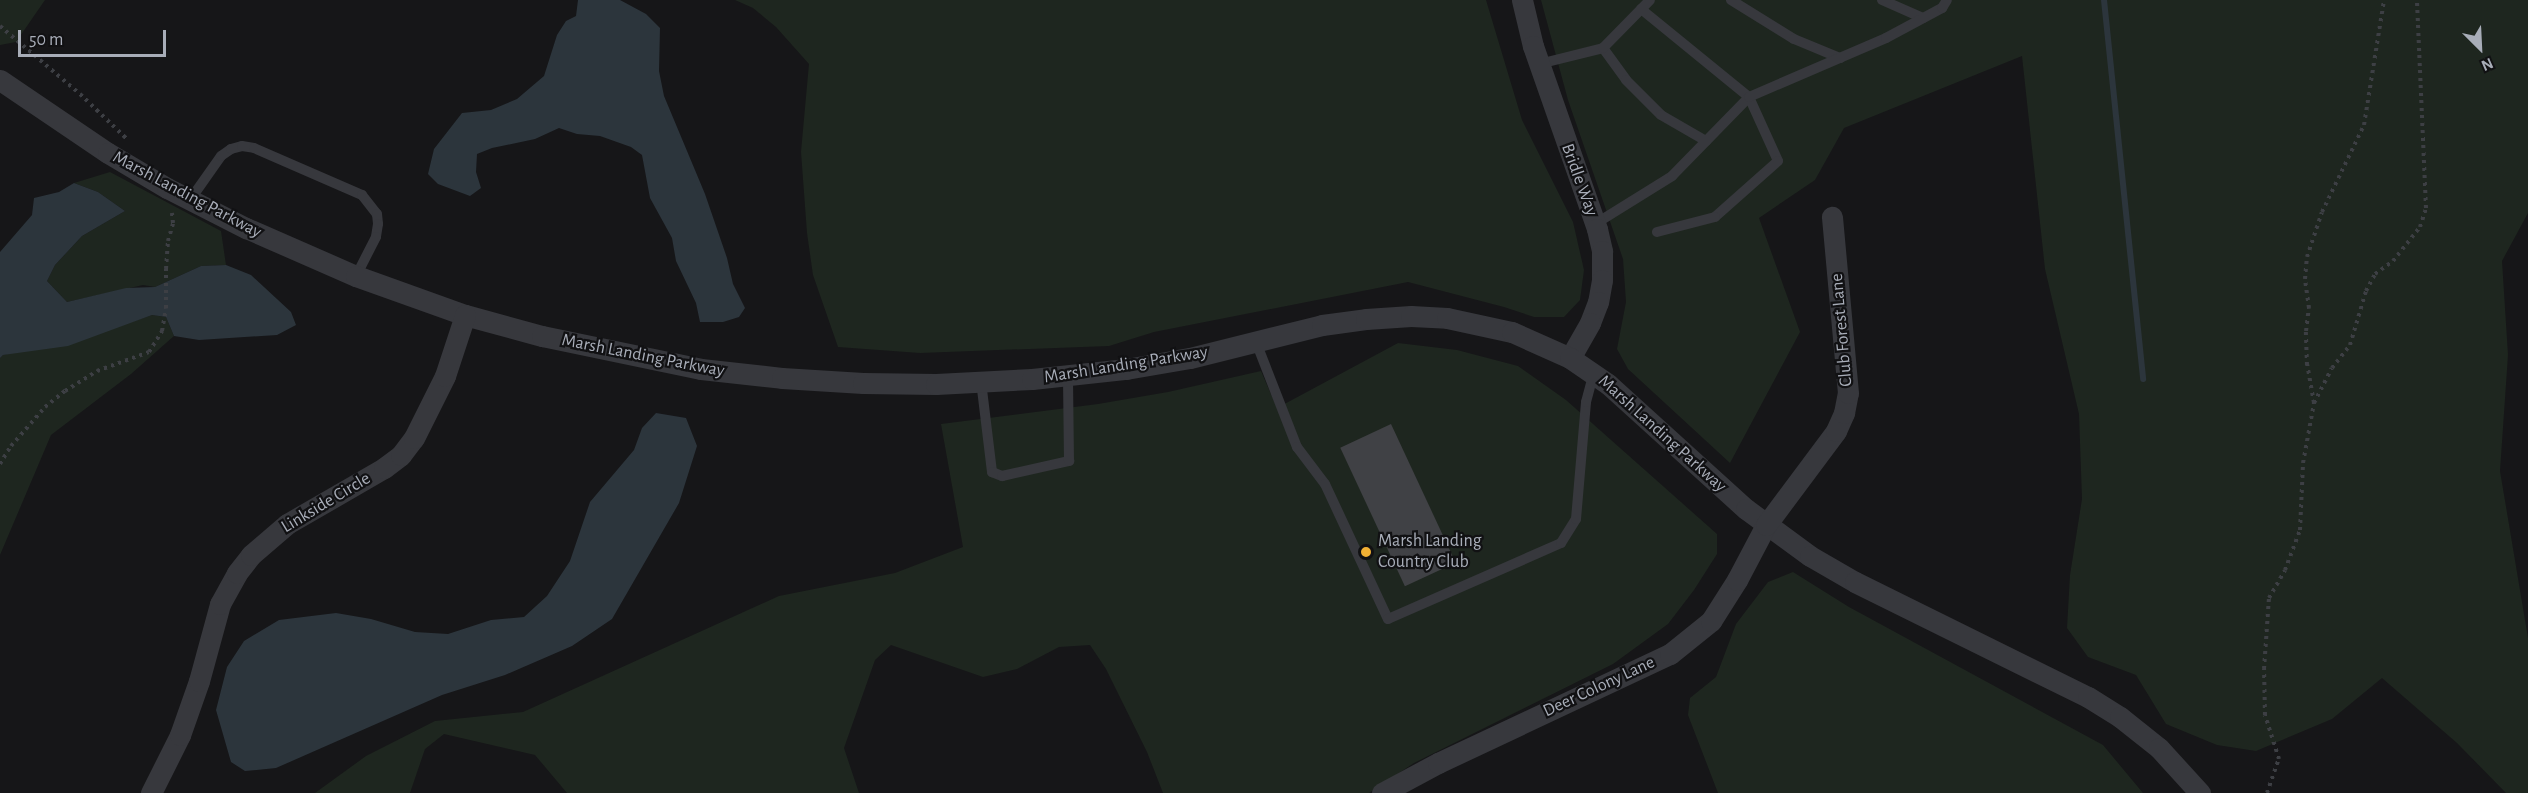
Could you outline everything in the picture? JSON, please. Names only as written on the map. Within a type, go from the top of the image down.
[{"type":"street","name":"Bridle Way","points":[[1522,0],[1539,64],[1595,224],[1602,251],[1602,280],[1590,323],[1570,358]]},
{"type":"street","name":"Marsh Landing Parkway","points":[[0,80],[98,147],[190,200],[246,228],[356,276],[465,315],[616,353],[713,370],[782,378],[863,383],[981,381],[1068,375],[1179,360],[1322,325],[1366,319],[1420,316],[1491,326],[1532,340],[1570,358],[1594,374],[1625,398],[1766,525],[1810,556],[1855,582],[2088,697],[2120,717],[2158,748],[2200,793]]},
{"type":"street","name":"Club Forest Lane","points":[[1766,525],[1836,431],[1844,413],[1848,393],[1832,217]]},
{"type":"street","name":"Linkside Circle","points":[[151,793],[180,735],[200,681],[220,604],[237,573],[251,555],[287,524],[384,468],[401,455],[414,438],[446,376],[465,315]]},
{"type":"street","name":"Deer Colony Lane","points":[[1382,793],[1448,758],[1670,654],[1711,621],[1737,580],[1766,525]]},
{"type":"lane","points":[[1539,64],[1603,48],[1650,0]]},
{"type":"lane","points":[[1731,0],[1794,39],[1840,58]]},
{"type":"lane","points":[[1882,0],[1923,18]]},
{"type":"lane","points":[[1595,224],[1672,176],[1749,97],[1840,58],[1923,18],[1942,8],[1947,0]]},
{"type":"lane","points":[[1641,9],[1749,97],[1778,161],[1715,218],[1657,232]]},
{"type":"lane","points":[[1603,48],[1626,80],[1661,115],[1706,141]]},
{"type":"lane","points":[[190,200],[221,156],[231,149],[242,146],[254,148],[362,195],[370,202],[377,214],[378,224],[376,237],[356,276]]},
{"type":"lane","points":[[1256,342],[1297,447],[1325,484],[1388,619],[1561,543],[1576,519],[1586,402],[1594,374]]},
{"type":"lane","points":[[981,381],[992,472],[1002,477],[1069,461],[1068,375]]},
{"type":"path","points":[[2314,403],[2307,365],[2306,331],[2309,308],[2305,279],[2307,257],[2322,212],[2364,125],[2384,0]]},
{"type":"path","points":[[2267,793],[2280,759],[2265,715],[2264,669],[2269,598],[2285,570],[2300,530],[2303,463],[2314,403],[2332,368],[2350,345],[2366,291],[2375,274],[2393,261],[2420,227],[2426,208],[2417,0]]},
{"type":"path","points":[[0,26],[80,94],[134,144]]},
{"type":"path","points":[[0,464],[11,447],[45,407],[66,391],[96,370],[149,352],[162,332],[166,308],[168,241],[173,223],[171,212]]},
{"type":"shaded area","points":[[0,0],[45,0],[16,42],[0,45]]},
{"type":"shaded area","points":[[578,0],[620,0],[646,14],[660,28],[659,71],[664,96],[705,194],[727,258],[733,284],[745,308],[739,317],[723,322],[700,322],[696,303],[676,261],[672,238],[650,198],[642,155],[631,147],[600,136],[577,134],[559,128],[535,139],[492,148],[477,154],[476,172],[481,188],[470,196],[438,184],[428,174],[434,149],[462,113],[491,110],[517,99],[544,76],[557,35],[566,21],[576,16]]},
{"type":"shaded area","points":[[735,0],[1486,0],[1522,120],[1573,222],[1584,270],[1580,300],[1564,317],[1534,317],[1408,282],[1154,332],[1109,346],[920,353],[838,347],[813,275],[807,233],[801,152],[809,64],[776,27],[753,8]]},
{"type":"shaded area","points":[[1541,0],[2528,0],[2528,213],[2502,261],[2508,355],[2500,471],[2528,638],[2528,793],[2506,793],[2457,743],[2382,678],[2332,719],[2256,751],[2217,745],[2166,724],[2136,675],[2088,657],[2067,628],[2070,575],[2082,499],[2079,414],[2045,269],[2022,56],[1844,128],[1815,180],[1759,218],[1800,332],[1730,463],[1628,369],[1617,349],[1626,302],[1623,259],[1568,100]]},
{"type":"shaded area","points":[[110,172],[221,231],[226,265],[201,266],[155,287],[143,285],[67,302],[47,281],[55,265],[82,236],[125,211],[98,192],[74,183]]},
{"type":"shaded area","points":[[74,183],[98,192],[125,211],[82,236],[55,265],[47,281],[67,302],[126,288],[155,287],[201,266],[226,265],[251,275],[291,312],[296,325],[277,335],[199,340],[174,336],[166,317],[152,315],[68,346],[3,355],[0,358],[0,252],[32,215],[34,198],[59,192]]},
{"type":"shaded area","points":[[152,315],[166,317],[174,336],[131,374],[51,435],[0,555],[0,358],[3,355],[101,332]]},
{"type":"shaded area","points":[[1398,343],[1457,350],[1518,366],[1566,400],[1717,534],[1717,554],[1694,590],[1668,624],[1613,664],[1414,763],[1369,793],[1163,793],[1147,752],[1106,669],[1090,645],[1059,647],[1017,669],[983,677],[891,645],[875,660],[844,748],[859,793],[567,793],[535,755],[444,734],[425,749],[410,793],[315,793],[366,756],[435,721],[523,712],[779,596],[895,573],[963,547],[941,424],[1098,404],[1168,392],[1261,371],[1277,408]]},
{"type":"shaded area","points":[[656,413],[686,418],[697,446],[679,503],[612,619],[572,646],[505,675],[442,695],[276,768],[245,771],[231,762],[216,710],[227,667],[244,641],[279,620],[336,613],[371,619],[415,632],[448,634],[491,620],[524,617],[547,596],[570,561],[590,502],[634,450],[642,428]]},
{"type":"shaded area","points":[[1793,572],[1849,607],[2103,745],[2143,793],[1718,793],[1688,715],[1690,698],[1716,677],[1736,624],[1768,582]]},
{"type":"building","points":[[1391,424],[1456,563],[1405,586],[1340,448]]},
{"type":"waterway","points":[[2104,0],[2143,379]]},
{"type":"place","name":"Marsh Landing Country Club","points":[[1366,552]]}]
